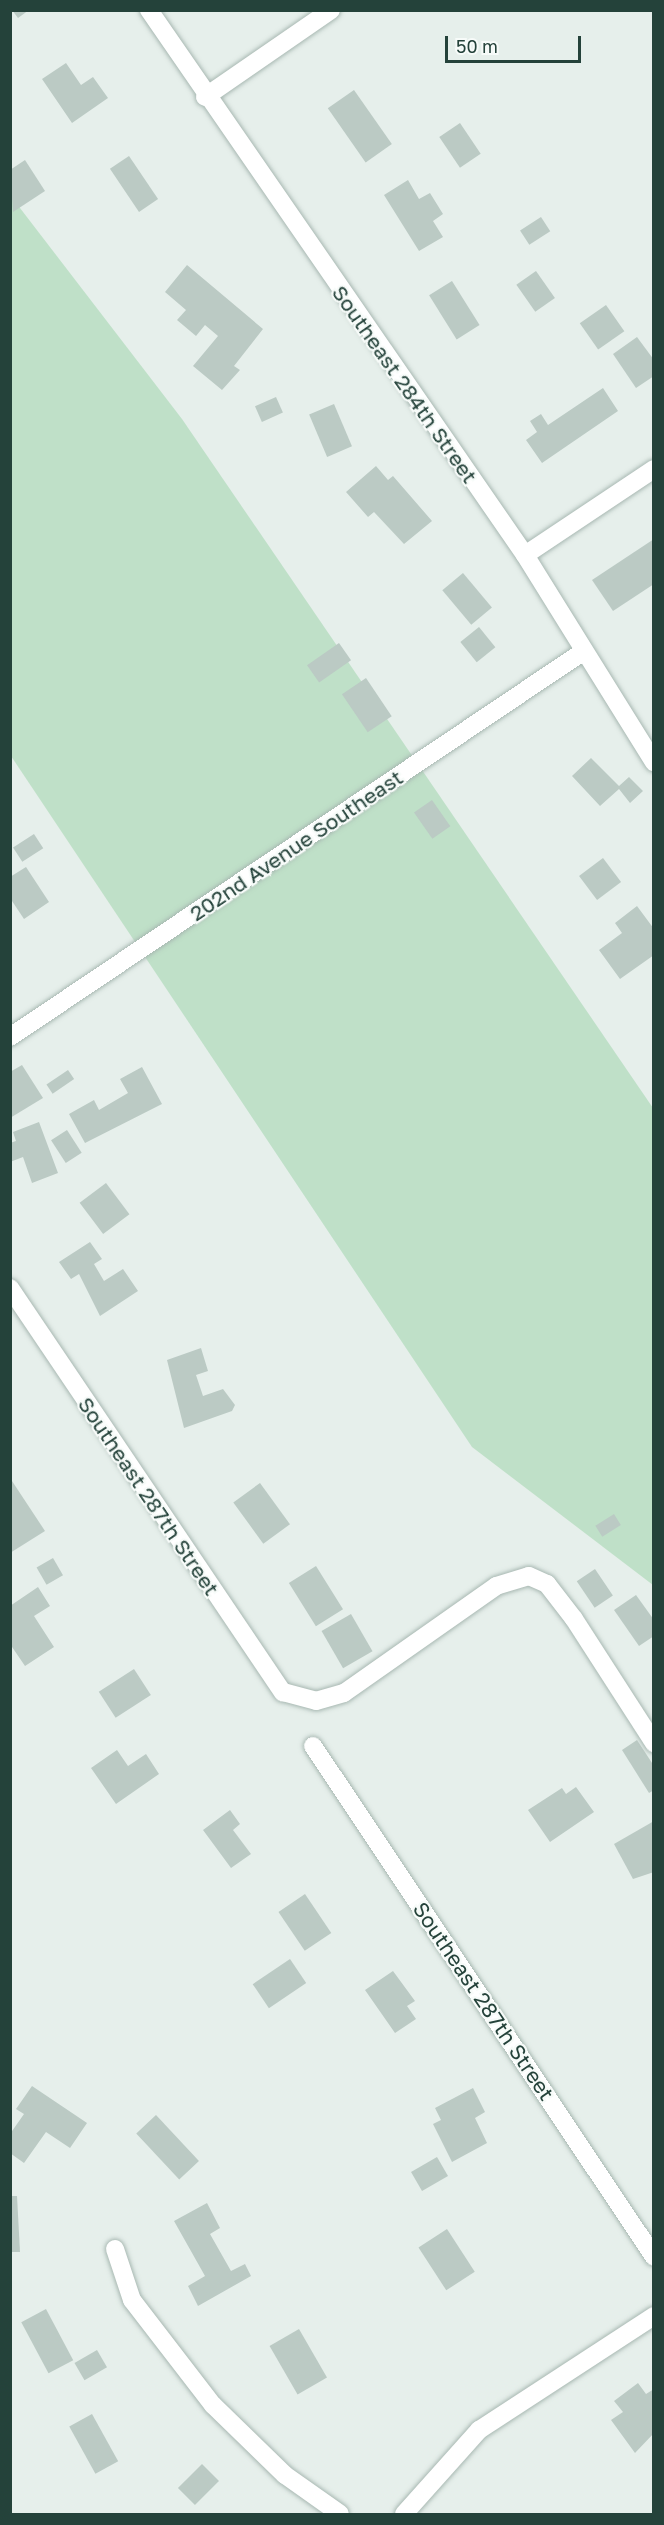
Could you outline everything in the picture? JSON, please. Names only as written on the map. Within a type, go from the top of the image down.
[{"type":"street","name":"Southeast 284th Street","points":[[149,10],[206,97],[525,555],[581,653],[654,762]]},
{"type":"street","points":[[206,97],[332,10]]},
{"type":"street","points":[[525,555],[654,469]]},
{"type":"street","name":"202nd Avenue Southeast","points":[[10,1037],[581,653]]},
{"type":"street","name":"Southeast 287th Street","points":[[10,1288],[272,1680],[294,1698],[326,1700],[344,1693],[496,1586],[529,1576],[547,1584],[574,1619],[654,1743]]},
{"type":"street","name":"Southeast 287th Street","points":[[313,1746],[654,2257]]},
{"type":"street","points":[[115,2249],[132,2300],[213,2405],[285,2475],[340,2514]]},
{"type":"street","points":[[404,2514],[479,2430],[654,2316]]},
{"type":"green space","points":[[10,195],[182,419],[653,1108],[653,1585],[472,1447],[11,756]]},
{"type":"building","points":[[12,10],[29,10],[18,18]]},
{"type":"building","points":[[66,63],[81,85],[93,77],[108,98],[72,123],[42,79]]},
{"type":"building","points":[[354,90],[392,144],[366,162],[328,108]]},
{"type":"building","points":[[460,123],[481,154],[460,168],[439,137]]},
{"type":"building","points":[[129,156],[158,199],[139,212],[110,169]]},
{"type":"building","points":[[25,160],[45,191],[13,212],[10,170]]},
{"type":"building","points":[[408,180],[419,199],[430,193],[443,214],[433,221],[443,237],[419,251],[384,195]]},
{"type":"building","points":[[541,217],[550,231],[529,245],[520,231]]},
{"type":"building","points":[[187,265],[263,329],[234,366],[240,370],[222,390],[193,366],[218,336],[205,325],[196,336],[177,320],[186,310],[165,292]]},
{"type":"building","points":[[536,271],[555,298],[535,312],[516,285]]},
{"type":"building","points":[[452,281],[480,325],[457,339],[429,295]]},
{"type":"building","points":[[606,305],[624,331],[598,350],[580,323]]},
{"type":"building","points":[[637,337],[654,360],[654,376],[636,388],[613,354]]},
{"type":"building","points":[[603,388],[618,411],[542,463],[526,440],[537,432],[530,421],[541,414],[548,425]]},
{"type":"building","points":[[276,397],[283,413],[262,422],[255,406]]},
{"type":"building","points":[[334,404],[352,446],[327,457],[309,415]]},
{"type":"building","points":[[376,466],[388,480],[393,476],[432,521],[404,544],[374,512],[368,517],[346,492]]},
{"type":"building","points":[[654,539],[654,584],[613,611],[592,580]]},
{"type":"building","points":[[463,573],[492,607],[471,625],[442,590]]},
{"type":"building","points":[[479,627],[495,647],[477,662],[460,642]]},
{"type":"building","points":[[339,643],[351,660],[319,683],[307,665]]},
{"type":"building","points":[[366,678],[392,716],[368,732],[342,694]]},
{"type":"building","points":[[591,758],[619,786],[629,777],[643,791],[630,803],[619,789],[600,806],[572,776]]},
{"type":"building","points":[[432,800],[450,826],[432,839],[414,813]]},
{"type":"building","points":[[34,834],[43,848],[22,862],[13,848]]},
{"type":"building","points":[[603,858],[621,882],[597,900],[579,876]]},
{"type":"building","points":[[26,867],[49,902],[24,919],[10,898],[10,877]]},
{"type":"building","points":[[637,906],[654,929],[654,955],[620,979],[599,950],[622,933],[615,923]]},
{"type":"building","points":[[22,1065],[43,1098],[10,1118],[10,1072]]},
{"type":"building","points":[[142,1067],[162,1104],[85,1143],[69,1114],[94,1100],[99,1110],[128,1093],[120,1079]]},
{"type":"building","points":[[68,1070],[74,1079],[53,1094],[46,1085]]},
{"type":"building","points":[[39,1122],[58,1173],[32,1183],[23,1157],[10,1162],[10,1143],[16,1141],[13,1132]]},
{"type":"building","points":[[67,1130],[82,1153],[66,1163],[51,1140]]},
{"type":"building","points":[[106,1183],[129,1214],[103,1234],[80,1203]]},
{"type":"building","points":[[90,1242],[102,1259],[94,1264],[104,1281],[123,1269],[138,1291],[100,1316],[79,1274],[71,1279],[59,1262]]},
{"type":"building","points":[[201,1348],[208,1371],[196,1375],[203,1396],[223,1389],[235,1405],[232,1411],[184,1428],[167,1360]]},
{"type":"building","points":[[12,1481],[45,1531],[10,1553],[10,1482]]},
{"type":"building","points":[[260,1483],[290,1524],[263,1544],[233,1502]]},
{"type":"building","points":[[614,1514],[621,1525],[602,1537],[595,1526]]},
{"type":"building","points":[[53,1558],[63,1575],[47,1585],[37,1568]]},
{"type":"building","points":[[316,1566],[343,1609],[316,1626],[289,1583]]},
{"type":"building","points":[[595,1569],[613,1596],[595,1608],[577,1581]]},
{"type":"building","points":[[38,1587],[50,1606],[34,1616],[54,1647],[25,1666],[10,1644],[10,1606]]},
{"type":"building","points":[[636,1595],[654,1620],[654,1636],[639,1646],[614,1610]]},
{"type":"building","points":[[351,1614],[372,1651],[343,1668],[322,1631]]},
{"type":"building","points":[[134,1669],[151,1695],[116,1718],[99,1692]]},
{"type":"building","points":[[637,1740],[654,1766],[654,1790],[649,1793],[622,1750]]},
{"type":"building","points":[[117,1750],[128,1766],[146,1754],[159,1774],[116,1804],[91,1768]]},
{"type":"building","points":[[576,1787],[594,1812],[550,1842],[528,1810],[562,1788],[566,1794]]},
{"type":"building","points":[[230,1810],[240,1824],[233,1830],[251,1854],[231,1868],[203,1830]]},
{"type":"building","points":[[654,1821],[654,1872],[633,1879],[614,1844]]},
{"type":"building","points":[[305,1894],[331,1933],[305,1951],[278,1912]]},
{"type":"building","points":[[290,1959],[306,1983],[269,2008],[253,1984]]},
{"type":"building","points":[[393,1971],[415,2001],[407,2006],[416,2019],[395,2033],[365,1990]]},
{"type":"building","points":[[32,2086],[87,2123],[70,2148],[46,2132],[24,2163],[10,2153],[10,2134],[24,2114],[16,2109]]},
{"type":"building","points":[[473,2088],[485,2112],[475,2118],[487,2143],[452,2162],[433,2124],[441,2120],[435,2108]]},
{"type":"building","points":[[156,2115],[199,2161],[179,2179],[136,2133]]},
{"type":"building","points":[[437,2157],[448,2176],[422,2191],[411,2172]]},
{"type":"building","points":[[10,2196],[17,2196],[20,2252],[10,2252]]},
{"type":"building","points":[[207,2203],[220,2228],[210,2234],[231,2271],[245,2264],[251,2276],[198,2306],[188,2286],[205,2276],[174,2221]]},
{"type":"building","points":[[447,2229],[475,2272],[446,2290],[418,2248]]},
{"type":"building","points":[[46,2309],[73,2360],[49,2373],[21,2322]]},
{"type":"building","points":[[299,2329],[327,2377],[298,2394],[270,2346]]},
{"type":"building","points":[[97,2350],[107,2367],[84,2380],[74,2363]]},
{"type":"building","points":[[638,2383],[646,2394],[654,2389],[654,2433],[635,2453],[611,2420],[623,2412],[614,2401]]},
{"type":"building","points":[[92,2414],[118,2461],[95,2474],[69,2427]]},
{"type":"building","points":[[202,2464],[219,2481],[195,2505],[178,2488]]}]
